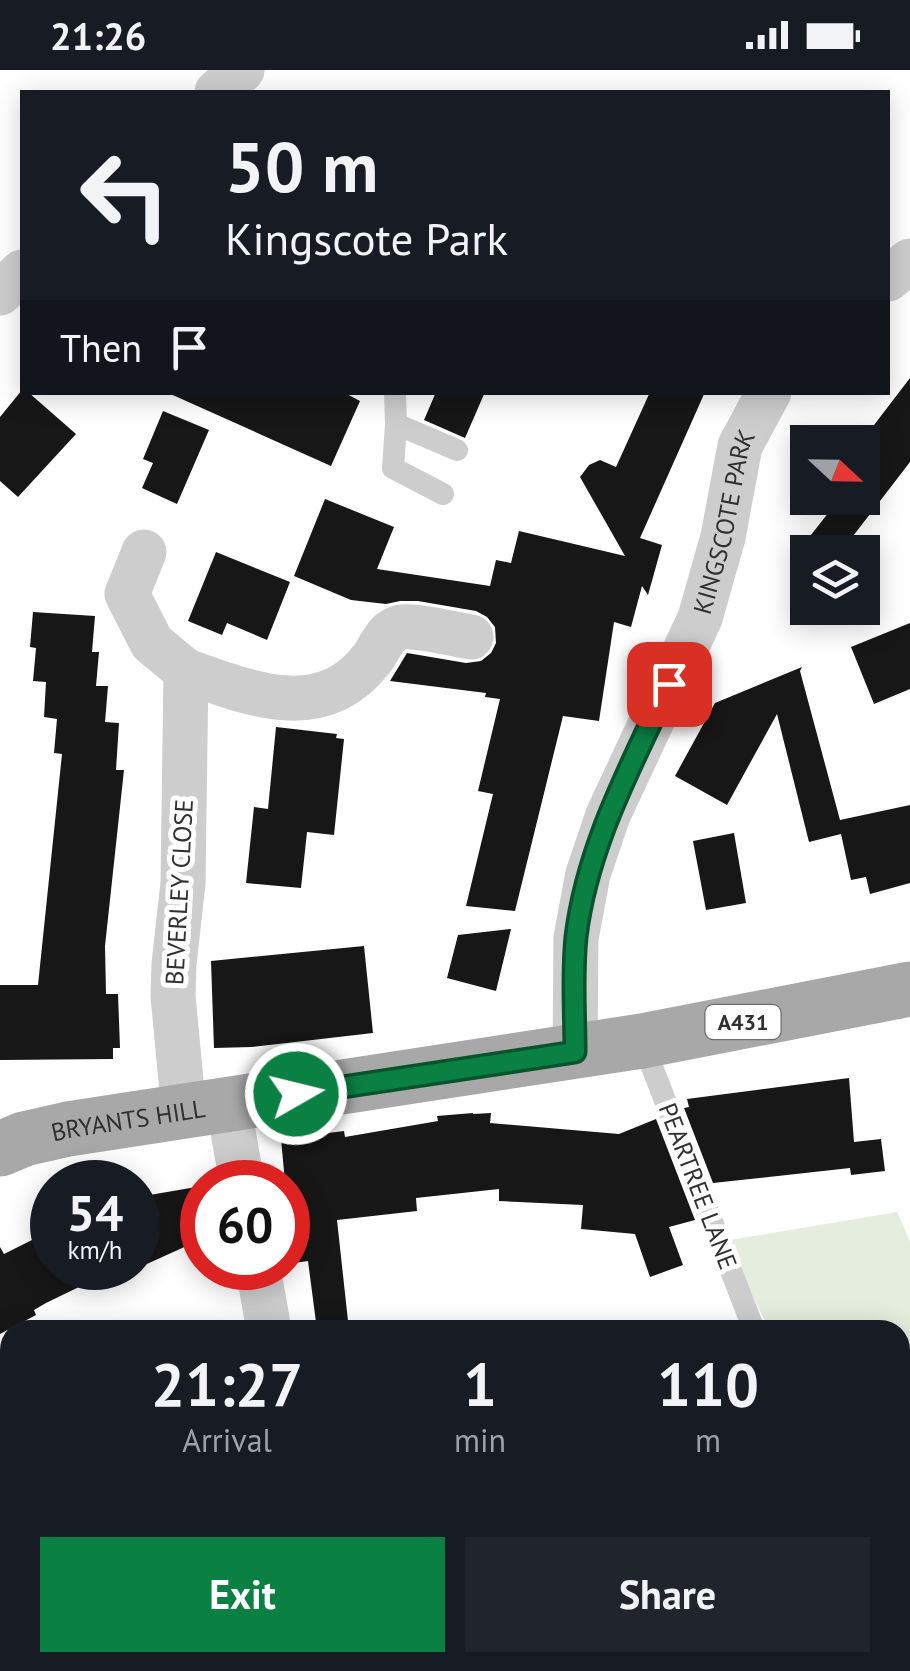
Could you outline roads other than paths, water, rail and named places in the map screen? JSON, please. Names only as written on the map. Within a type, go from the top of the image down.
[{"type":"main road","name":"BRYANTS HILL","points":[[0,1149],[24,1139],[68,1130],[642,1042],[910,989]]},
{"type":"street","points":[[219,90],[242,70]]},
{"type":"street","points":[[890,276],[910,261]]},
{"type":"street","points":[[0,293],[20,274]]},
{"type":"street","name":"KINGSCOTE PARK","points":[[575,1052],[576,938],[588,874],[608,815],[700,618],[723,537],[740,446],[767,395]]},
{"type":"street","points":[[144,552],[127,594],[152,643],[186,670],[248,692],[310,700],[349,682],[370,661],[389,632],[404,626],[470,637]]},
{"type":"street","name":"BEVERLEY CLOSE","points":[[186,670],[183,882],[173,996],[206,1108],[231,1160]]},
{"type":"street","points":[[262,1290],[267,1320]]},
{"type":"lane","points":[[395,395],[393,468],[443,494]]},
{"type":"lane","points":[[396,424],[457,450]]},
{"type":"lane","name":"PEARTREE LANE","points":[[642,1042],[750,1320]]}]
